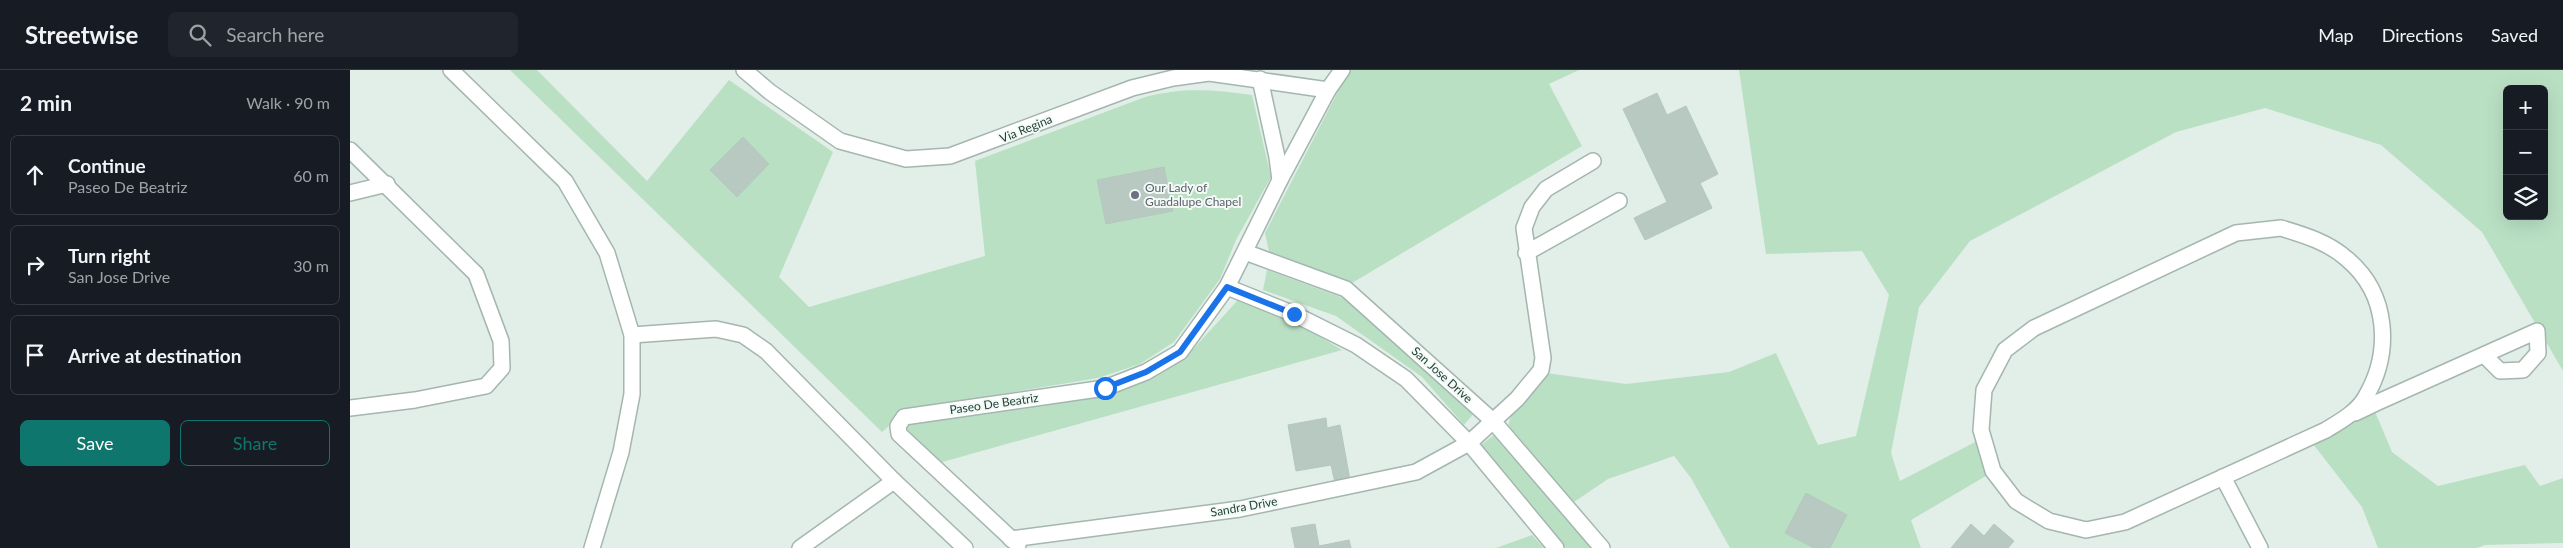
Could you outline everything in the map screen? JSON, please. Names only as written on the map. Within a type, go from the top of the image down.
[{"type":"street","points":[[451,70],[565,181],[607,253],[632,335],[632,394],[621,452],[592,548]]},
{"type":"street","name":"Via Regina","points":[[744,70],[770,92],[840,141],[906,159],[950,156],[1132,88],[1173,78],[1209,73],[1328,90]]},
{"type":"street","points":[[1342,70],[1328,90],[1280,180],[1227,287],[1294,314],[1356,345],[1406,379],[1468,443],[1556,548]]},
{"type":"street","points":[[1260,79],[1277,157],[1280,180]]},
{"type":"street","points":[[350,150],[387,184],[476,274],[502,340],[502,368],[486,386],[415,400],[350,408]]},
{"type":"street","name":"Sandra Drive","points":[[1016,543],[1250,507],[1416,472],[1468,443],[1516,400],[1541,370],[1544,358],[1526,253],[1524,228],[1532,207],[1546,190],[1593,161]]},
{"type":"street","points":[[350,193],[387,184]]},
{"type":"street","points":[[1526,253],[1619,201]]},
{"type":"street","points":[[2281,228],[2314,238],[2347,259],[2374,291],[2384,329],[2378,369],[2364,400],[2344,418],[2326,430],[2224,477],[2125,522],[2086,530],[2049,521],[2016,501],[1993,471],[1981,430],[1984,390],[2005,350],[2034,328],[2236,234],[2281,228]]},
{"type":"street","name":"San Jose Drive","points":[[1246,252],[1346,289],[1493,420],[1602,548]]},
{"type":"street","name":"Paseo De Beatriz","points":[[1016,543],[899,434],[898,426],[904,417],[1105,388],[1146,372],[1180,352],[1227,287]]},
{"type":"street","points":[[632,335],[716,329],[743,335],[766,352],[965,548]]},
{"type":"street","points":[[2344,418],[2484,355]]},
{"type":"street","points":[[2224,477],[2260,548]]},
{"type":"street","points":[[800,548],[894,480]]},
{"type":"green space","points":[[510,70],[537,70],[647,181],[729,80],[833,152],[779,277],[809,307],[985,256],[975,161],[1145,97],[1198,90],[1252,95],[1271,177],[1236,240],[1220,279],[1174,342],[1140,364],[1098,378],[971,399],[902,414],[882,432]]},
{"type":"green space","points":[[1349,70],[1579,70],[1549,84],[1582,146],[1347,286],[1270,256],[1265,233]]},
{"type":"green space","points":[[1739,70],[2563,70],[2563,371],[2482,232],[2381,145],[2265,108],[2176,132],[1970,241],[1919,307],[1891,453],[1900,481],[1977,441],[1991,473],[1911,520],[1921,548],[1730,548],[1691,478],[1674,456],[1608,479],[1574,502],[1508,427],[1513,407],[1539,372],[1626,384],[1729,372],[1776,353],[1818,445],[1856,436],[1889,295],[1862,251],[1766,254]]},
{"type":"green space","points":[[1267,270],[1343,298],[1430,369],[1474,413],[1464,425],[1422,377],[1336,316],[1263,290]]},
{"type":"green space","points":[[1238,300],[1287,317],[1342,350],[939,463],[912,438],[907,428],[912,421],[1101,396],[1147,380],[1183,360]]},
{"type":"green space","points":[[2373,407],[2392,452],[2438,486],[2525,465],[2540,486],[2563,478],[2563,543],[2485,545],[2477,548],[2378,548],[2362,507],[2306,435]]},
{"type":"green space","points":[[1494,435],[1593,548],[1566,548],[1481,445]]},
{"type":"green space","points":[[1532,535],[1544,548],[1496,548]]},
{"type":"building","points":[[1657,93],[1667,115],[1686,106],[1718,174],[1700,183],[1712,208],[1645,240],[1634,218],[1667,202],[1623,109]]},
{"type":"building","points":[[743,137],[769,164],[737,197],[710,170]]},
{"type":"building","name":"Our Lady of Guadalupe Chapel","points":[[1164,167],[1173,211],[1106,224],[1097,180]]},
{"type":"building","points":[[1326,418],[1327,428],[1340,425],[1350,480],[1335,483],[1331,465],[1296,471],[1288,425]]},
{"type":"building","points":[[1806,493],[1847,515],[1830,548],[1814,548],[1785,533]]},
{"type":"building","points":[[1315,524],[1319,546],[1349,540],[1351,548],[1295,548],[1291,528]]},
{"type":"building","points":[[1971,524],[1984,536],[1994,524],[2014,541],[2008,548],[1951,548]]},
{"type":"place","name":"Our Lady of Guadalupe Chapel","points":[[1135,195]]},
{"type":"route","points":[[1105,388],[1146,372],[1180,352],[1227,287],[1294,314]]}]
